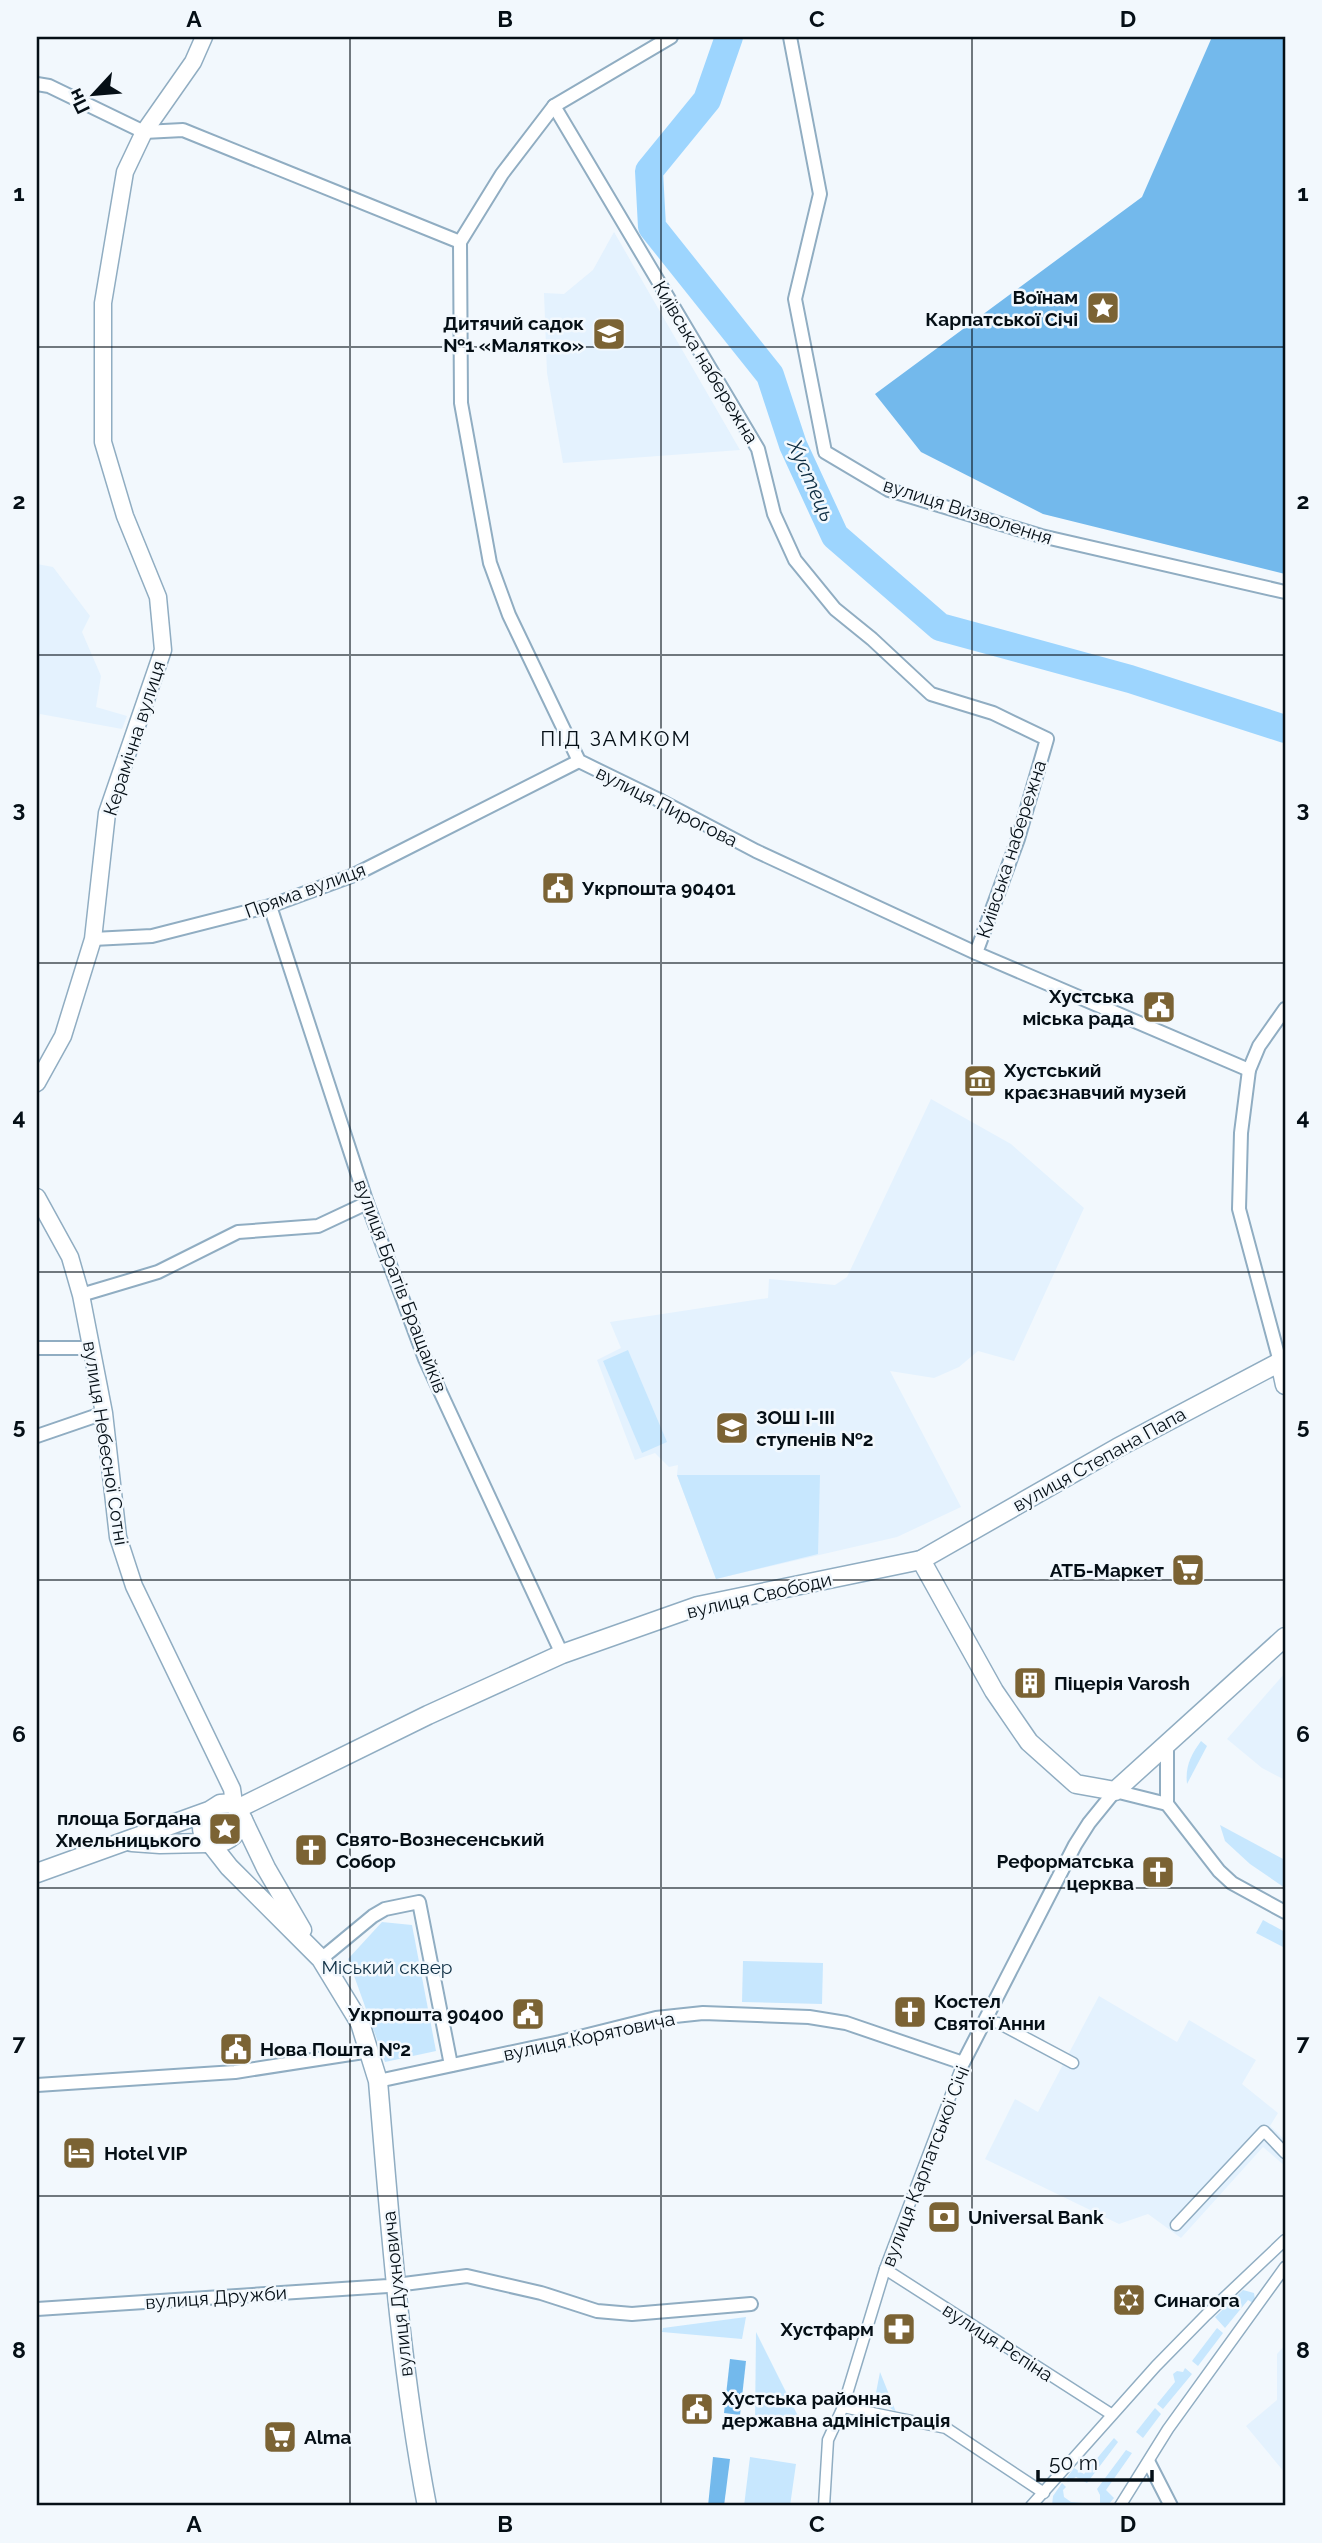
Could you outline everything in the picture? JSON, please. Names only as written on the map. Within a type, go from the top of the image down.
[{"type":"main road","points":[[1280,1362],[1285,1385]]},
{"type":"main road","name":"вулиця Степана Папа","points":[[921,1560],[1117,1447],[1280,1362]]},
{"type":"main road","points":[[921,1560],[995,1691],[1029,1742],[1076,1784],[1115,1791]]},
{"type":"main road","name":"вулиця Свободи","points":[[238,1810],[428,1715],[562,1654],[698,1606],[921,1560]]},
{"type":"main road","name":"вулиця Карпатської Січі","points":[[1115,1791],[1285,1637]]},
{"type":"main road","points":[[37,1873],[209,1811],[220,1804],[238,1810],[266,1868],[360,2024],[378,2081]]},
{"type":"main road","points":[[125,1841],[160,1844],[209,1843],[233,1837],[238,1810]]},
{"type":"main road","points":[[209,1811],[201,1824],[209,1843],[229,1867],[318,1955]]},
{"type":"main road","name":"вулиця Духновича","points":[[378,2081],[395,2285],[409,2406],[427,2506]]},
{"type":"street","name":"Керамічна вулиця","points":[[37,1083],[63,1036],[93,939],[107,813],[163,650],[158,597],[125,516],[103,442],[103,303],[125,172],[144,132],[193,62],[204,37]]},
{"type":"street","points":[[37,84],[49,86],[144,132],[183,130],[460,242],[502,174],[554,106],[671,37]]},
{"type":"street","name":"вулиця Визволення","points":[[790,37],[820,194],[795,299],[825,452],[889,490],[915,498],[1041,536],[1285,592]]},
{"type":"street","name":"Київська набережна","points":[[554,106],[758,449],[774,514],[795,560],[812,583],[835,609],[931,694],[993,713],[1047,739],[1018,839],[976,953]]},
{"type":"street","name":"вулиця Пирогова","points":[[460,242],[461,403],[490,563],[509,615],[579,761],[756,851],[976,953],[1249,1070]]},
{"type":"street","name":"Пряма вулиця","points":[[93,939],[152,936],[270,906],[354,875],[579,761]]},
{"type":"street","name":"вулиця Братів Бращайків","points":[[270,906],[367,1203],[425,1359],[562,1654]]},
{"type":"street","points":[[1280,1362],[1239,1209],[1241,1133],[1249,1070],[1259,1046],[1285,1009]]},
{"type":"street","name":"вулиця Небесної Сотні","points":[[37,1197],[69,1258],[80,1295],[104,1413],[118,1537],[134,1586],[232,1789],[238,1810]]},
{"type":"street","points":[[80,1295],[158,1272],[238,1232],[317,1226],[367,1203]]},
{"type":"street","points":[[37,1348],[91,1349]]},
{"type":"street","points":[[37,1436],[104,1413]]},
{"type":"street","points":[[1167,1744],[1167,1804],[1219,1871],[1232,1883],[1285,1912]]},
{"type":"street","points":[[1115,1791],[1167,1804]]},
{"type":"street","name":"вулиця Карпатської Січі","points":[[824,2506],[828,2440],[843,2407],[885,2269],[963,2063],[1081,1833],[1115,1791]]},
{"type":"street","points":[[318,1955],[385,1909],[419,1902],[451,2065]]},
{"type":"street","name":"вулиця Корятовича","points":[[378,2081],[560,2042],[656,2018],[715,2013],[808,2017],[846,2023],[963,2063]]},
{"type":"street","points":[[998,2023],[1073,2063]]},
{"type":"street","points":[[37,2085],[234,2072],[370,2051]]},
{"type":"street","points":[[1176,2225],[1264,2131],[1285,2153]]},
{"type":"street","points":[[1031,2506],[1111,2414],[1206,2315],[1285,2240]]},
{"type":"street","points":[[1120,2506],[1168,2429],[1285,2267]]},
{"type":"street","name":"вулиця Рєпіна","points":[[885,2269],[1111,2414]]},
{"type":"street","name":"вулиця Дружби","points":[[37,2309],[395,2285],[467,2276],[541,2293],[597,2311],[632,2314],[751,2304]]},
{"type":"street","points":[[843,2407],[946,2428],[1044,2493]]},
{"type":"street","points":[[1149,2463],[1171,2506]]},
{"type":"shaded area","points":[[1212,37],[1285,37],[1285,574],[1043,514],[921,452],[875,394],[1142,197]]},
{"type":"shaded area","name":"Дитячий садок №1 «Малятко»","points":[[614,232],[740,450],[563,463],[547,373],[544,293],[564,294],[593,270]]},
{"type":"shaded area","points":[[37,564],[53,567],[90,616],[82,632],[101,676],[96,707],[127,716],[122,729],[40,714],[37,725]]},
{"type":"shaded area","points":[[931,1099],[1011,1144],[1084,1208],[1014,1361],[978,1351],[959,1367],[934,1378],[890,1371],[961,1507],[897,1537],[716,1579],[677,1475],[678,1465],[669,1467],[655,1453],[635,1460],[597,1360],[621,1348],[610,1322],[768,1298],[769,1279],[835,1285],[847,1277]]},
{"type":"shaded area","points":[[1285,1673],[1285,1780],[1262,1768],[1227,1739]]},
{"type":"shaded area","points":[[1099,1996],[1177,2042],[1189,2020],[1256,2060],[1242,2084],[1278,2113],[1270,2126],[1285,2140],[1285,2166],[1263,2147],[1181,2238],[1148,2214],[1119,2224],[985,2159],[1015,2099],[1038,2112]]},
{"type":"shaded area","points":[[1285,2345],[1285,2473],[1246,2426],[1277,2400],[1277,2354]]},
{"type":"shaded area","points":[[730,2359],[746,2361],[740,2415],[724,2413]]},
{"type":"shaded area","points":[[713,2457],[730,2459],[724,2506],[708,2506]]},
{"type":"green space","points":[[628,1350],[667,1442],[642,1453],[603,1361]]},
{"type":"green space","points":[[677,1475],[820,1475],[818,1554],[716,1579]]},
{"type":"green space","points":[[1201,1741],[1207,1746],[1187,1784],[1190,1761]]},
{"type":"green space","points":[[1220,1825],[1285,1860],[1285,1888],[1250,1864],[1225,1841]]},
{"type":"green space","points":[[1263,1920],[1285,1932],[1285,1948],[1256,1933]]},
{"type":"green space","name":"Міський сквер","points":[[382,1922],[412,1925],[436,2051],[385,2062],[348,1959]]},
{"type":"green space","points":[[743,1961],[823,1963],[822,2004],[742,2002]]},
{"type":"green space","points":[[1243,2290],[1254,2293],[1255,2300],[1253,2303],[1248,2300],[1225,2328],[1215,2317]]},
{"type":"green space","points":[[746,2317],[742,2339],[662,2332],[663,2328]]},
{"type":"green space","points":[[1217,2328],[1223,2333],[1198,2366],[1192,2361]]},
{"type":"green space","points":[[756,2332],[804,2428],[755,2424]]},
{"type":"green space","points":[[1185,2368],[1192,2374],[1163,2409],[1157,2404],[1175,2382],[1173,2374],[1177,2371],[1183,2372]]},
{"type":"green space","points":[[880,2372],[896,2412],[875,2398]]},
{"type":"green space","points":[[1155,2408],[1161,2414],[1143,2438],[1136,2432]]},
{"type":"green space","points":[[1114,2438],[1118,2442],[1087,2483],[1076,2477],[1068,2482],[1065,2480],[1074,2468],[1084,2474]]},
{"type":"green space","points":[[1126,2450],[1132,2453],[1106,2490],[1114,2498],[1107,2506],[1100,2506],[1097,2489]]},
{"type":"green space","points":[[750,2457],[796,2464],[790,2506],[744,2506]]},
{"type":"green space","points":[[1062,2483],[1066,2487],[1063,2490],[1064,2497],[1071,2502],[1083,2503],[1076,2506],[1052,2506],[1053,2496]]},
{"type":"waterway","name":"Хустець","points":[[729,37],[707,100],[649,171],[652,227],[770,375],[793,445],[835,536],[940,627],[1130,679],[1285,729]]},
{"type":"place","name":"Воїнам Карпатської Січі","points":[[1103,308]]},
{"type":"place","name":"Дитячий садок №1 «Малятко»","points":[[609,334]]},
{"type":"place","name":"Укрпошта 90401","points":[[558,888]]},
{"type":"place","name":"Хустська міська рада","points":[[1159,1007]]},
{"type":"place","name":"Хустський краєзнавчий музей","points":[[980,1081]]},
{"type":"place","name":"ЗОШ І-ІІІ ступенів №2","points":[[732,1428]]},
{"type":"place","name":"АТБ-Маркет","points":[[1188,1570]]},
{"type":"place","name":"Піцерія Varosh","points":[[1030,1683]]},
{"type":"place","name":"площа Богдана Хмельницького","points":[[225,1829]]},
{"type":"place","name":"Свято-Вознесенський Собор","points":[[311,1850]]},
{"type":"place","name":"Реформатська церква","points":[[1158,1872]]},
{"type":"place","name":"Костел Святої Анни","points":[[910,2012]]},
{"type":"place","name":"Укрпошта 90400","points":[[528,2014]]},
{"type":"place","name":"Нова Пошта №2","points":[[236,2049]]},
{"type":"place","name":"Hotel VIP","points":[[79,2153]]},
{"type":"place","name":"Universal Bank","points":[[944,2217]]},
{"type":"place","name":"Синагога","points":[[1129,2300]]},
{"type":"place","name":"Хустфарм","points":[[899,2329]]},
{"type":"place","name":"Хустська районна державна адміністрація","points":[[697,2409]]},
{"type":"place","name":"Alma","points":[[280,2437]]},
{"type":"district","name":"ПІД ЗАМКОМ","points":[[616,739]]}]
